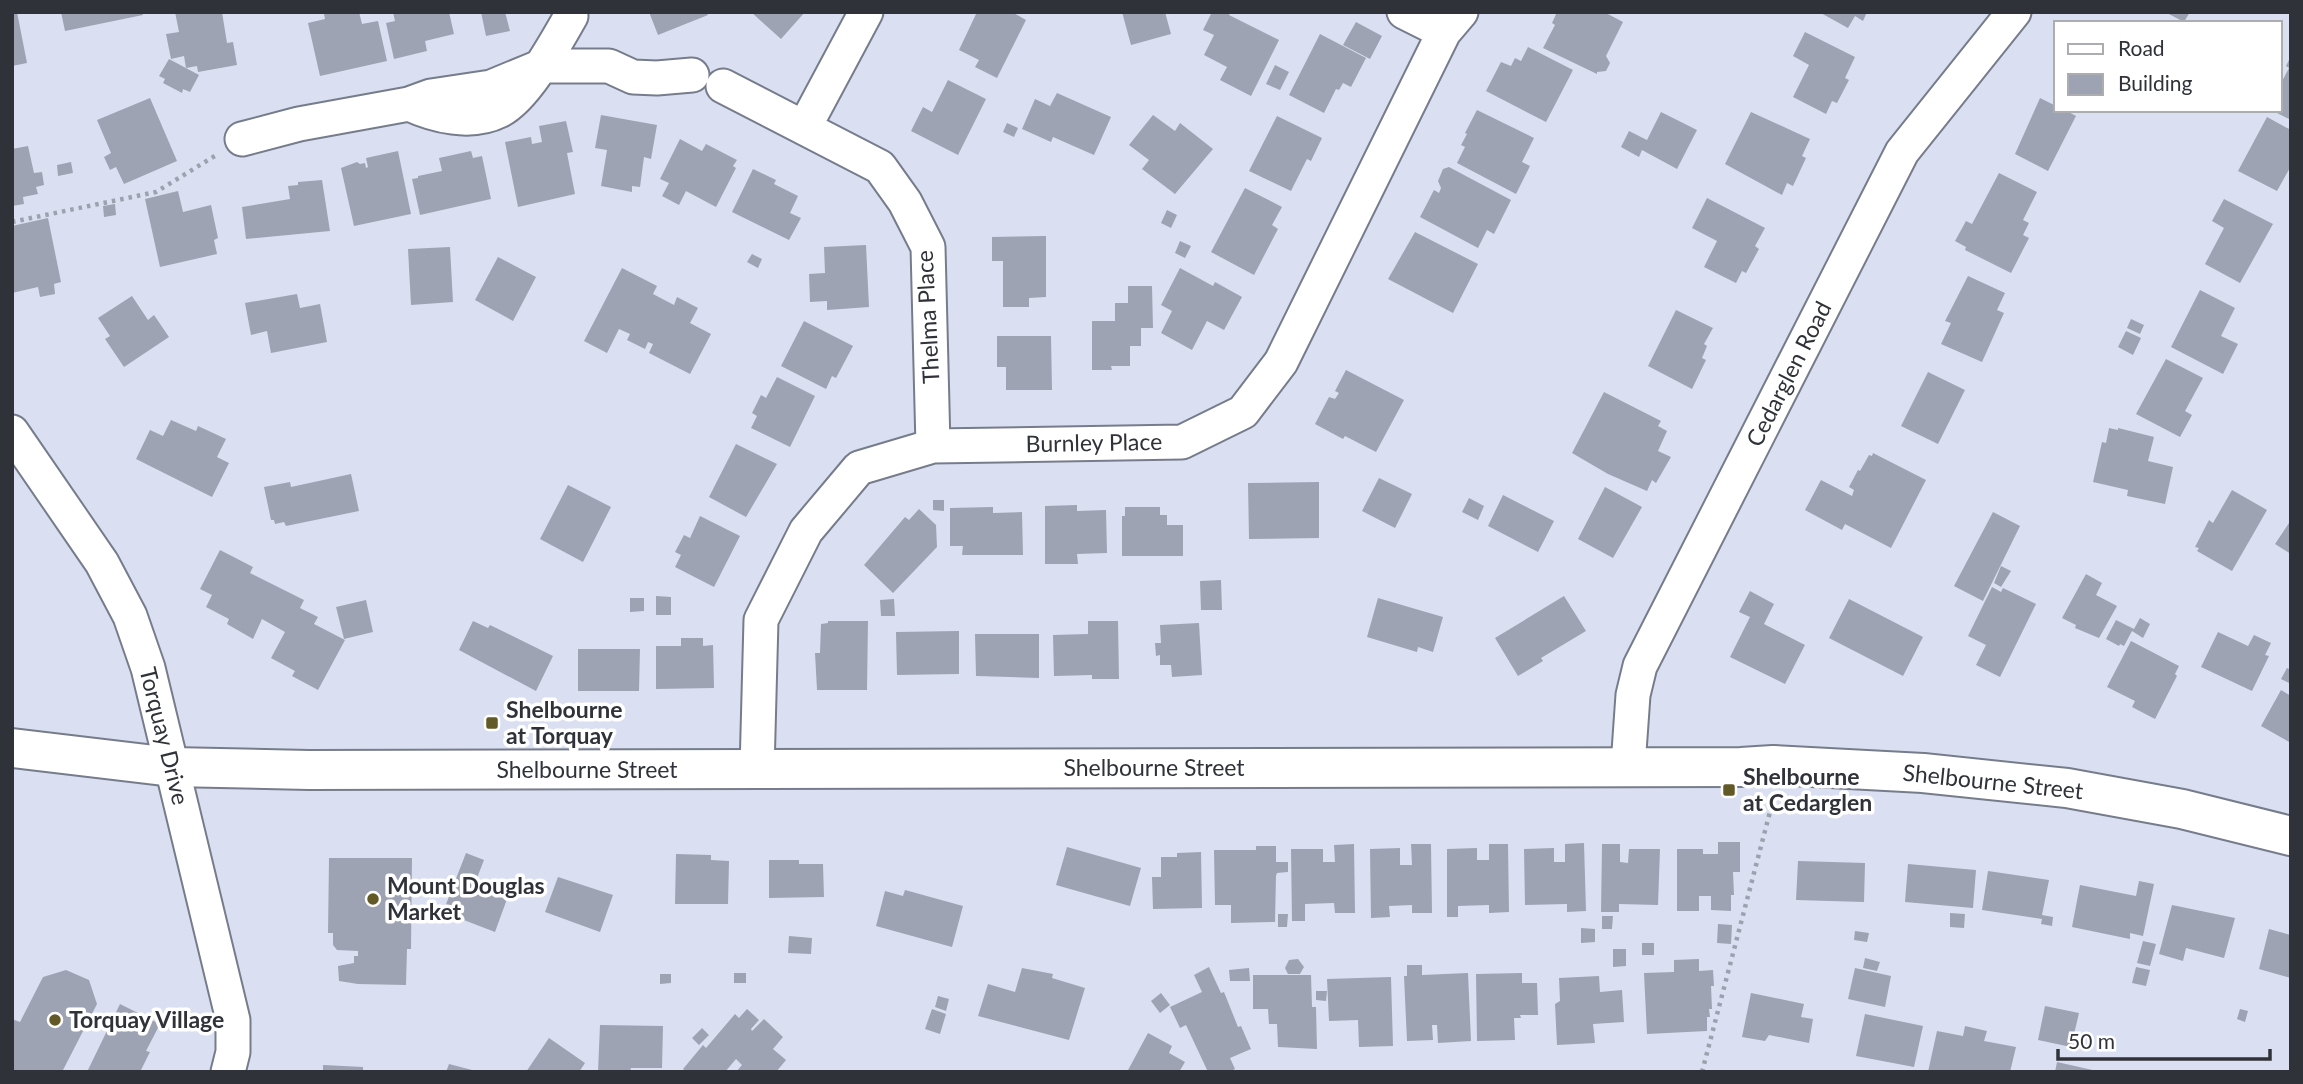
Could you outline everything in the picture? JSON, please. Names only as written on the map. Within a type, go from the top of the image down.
[{"type":"main road","name":"Shelbourne Street","points":[[12,748],[172,767],[430,771],[1773,765],[1923,773],[2067,788],[2182,809],[2291,836]]},
{"type":"street","points":[[804,128],[866,12]]},
{"type":"street","points":[[1404,12],[1452,22]]},
{"type":"street","name":"Cedarglen Road","points":[[1628,766],[1633,695],[1640,666],[1902,152],[2014,12]]},
{"type":"street","points":[[542,66],[570,14],[609,66]]},
{"type":"street","name":"Burnley Place","points":[[757,769],[761,620],[806,531],[859,468],[933,446],[1182,442],[1243,412],[1281,362],[1452,22]]},
{"type":"street","points":[[242,139],[299,124],[409,104],[431,96],[491,87],[542,66],[609,66],[633,77],[692,75]]},
{"type":"street","name":"Thelma Place","points":[[723,86],[880,167],[905,202],[928,247],[933,446]]},
{"type":"street","name":"Torquay Drive","points":[[12,432],[102,562],[130,616],[148,668],[233,1020],[233,1052],[228,1072]]},
{"type":"path","points":[[12,222],[156,192],[242,139]]},
{"type":"path","points":[[1702,1072],[1770,808],[1773,765]]},
{"type":"building","points":[[12,12],[17,12],[27,63],[12,66]]},
{"type":"building","points":[[61,12],[142,12],[143,15],[65,31]]},
{"type":"building","points":[[175,12],[222,12],[227,43],[233,42],[237,65],[198,72],[197,66],[186,68],[184,56],[171,59],[166,34],[179,32]]},
{"type":"building","points":[[359,12],[362,24],[378,21],[387,61],[320,76],[308,23],[325,19],[324,14]]},
{"type":"building","points":[[393,12],[449,12],[454,34],[425,41],[427,51],[394,59],[386,23],[395,21]]},
{"type":"building","points":[[481,12],[505,12],[510,31],[486,36]]},
{"type":"building","points":[[649,12],[707,12],[708,15],[658,35]]},
{"type":"building","points":[[751,12],[805,12],[781,39]]},
{"type":"building","points":[[977,12],[1012,12],[1026,20],[997,78],[975,67],[979,60],[959,50]]},
{"type":"building","points":[[1122,12],[1165,12],[1171,34],[1131,45]]},
{"type":"building","points":[[1212,12],[1230,12],[1229,15],[1279,40],[1251,96],[1220,80],[1227,67],[1204,55],[1214,35],[1203,30]]},
{"type":"building","points":[[1557,12],[1604,12],[1623,22],[1606,56],[1610,63],[1606,71],[1597,74],[1543,48],[1555,25],[1552,23]]},
{"type":"building","points":[[1819,12],[1867,12],[1863,21],[1855,16],[1848,28]]},
{"type":"building","points":[[2165,12],[2190,12],[2182,21]]},
{"type":"building","points":[[1356,22],[1382,36],[1370,59],[1343,45]]},
{"type":"building","points":[[1805,32],[1855,57],[1845,78],[1849,80],[1837,103],[1832,101],[1826,114],[1793,97],[1809,65],[1793,56]]},
{"type":"building","points":[[1320,34],[1366,58],[1351,87],[1343,83],[1339,90],[1336,89],[1324,113],[1289,95]]},
{"type":"building","points":[[1528,47],[1573,70],[1546,122],[1486,91],[1501,62],[1511,66],[1515,58],[1521,61]]},
{"type":"building","points":[[2291,56],[2291,120],[2275,112],[2282,112],[2282,81],[2289,68],[2286,66]]},
{"type":"building","points":[[169,59],[199,75],[190,92],[183,89],[182,93],[163,83],[165,79],[159,76]]},
{"type":"building","points":[[1275,65],[1289,72],[1280,90],[1266,84]]},
{"type":"building","points":[[948,80],[986,99],[958,155],[911,131],[923,107],[932,112]]},
{"type":"building","points":[[1057,93],[1111,117],[1094,155],[1053,137],[1051,142],[1022,129],[1035,99],[1050,106]]},
{"type":"building","points":[[150,98],[177,161],[124,184],[116,167],[110,170],[104,157],[111,153],[97,120]]},
{"type":"building","points":[[2040,98],[2054,105],[2054,112],[2069,112],[2076,116],[2048,171],[2015,154]]},
{"type":"building","points":[[1477,110],[1534,138],[1522,162],[1530,166],[1516,194],[1457,163],[1465,147],[1461,145],[1467,134],[1465,133]]},
{"type":"building","points":[[1661,112],[1697,130],[1677,169],[1642,150],[1639,157],[1621,147],[1629,131],[1647,140]]},
{"type":"building","points":[[1751,112],[1810,139],[1802,156],[1806,158],[1793,186],[1787,183],[1782,195],[1725,164]]},
{"type":"building","points":[[601,115],[657,125],[651,159],[644,157],[640,187],[632,186],[632,192],[601,186],[607,150],[595,148]]},
{"type":"building","points":[[1153,115],[1175,131],[1180,123],[1213,149],[1175,194],[1142,169],[1149,160],[1129,145]]},
{"type":"building","points":[[1277,116],[1322,138],[1311,161],[1307,159],[1291,191],[1249,171]]},
{"type":"building","points":[[2267,117],[2291,130],[2291,166],[2277,191],[2238,171]]},
{"type":"building","points":[[566,121],[573,152],[567,153],[575,194],[518,207],[505,142],[531,137],[532,144],[542,142],[539,126]]},
{"type":"building","points":[[1007,123],[1018,128],[1014,137],[1003,132]]},
{"type":"building","points":[[680,139],[702,151],[706,144],[737,160],[733,166],[736,168],[716,207],[686,191],[679,205],[662,196],[669,183],[660,179]]},
{"type":"building","points":[[28,146],[34,173],[42,172],[44,185],[36,187],[38,194],[23,197],[24,204],[12,206],[12,149]]},
{"type":"building","points":[[398,151],[411,214],[354,226],[341,168],[357,162],[365,163],[366,168],[366,158]]},
{"type":"building","points":[[471,151],[473,158],[482,156],[491,199],[420,215],[412,179],[442,171],[439,158]]},
{"type":"building","points":[[71,162],[73,173],[58,176],[57,165]]},
{"type":"building","points":[[1449,167],[1511,200],[1494,234],[1487,230],[1478,248],[1420,217],[1434,190],[1439,193],[1441,188],[1438,181],[1443,169]]},
{"type":"building","points":[[753,169],[776,180],[774,184],[798,196],[790,213],[801,218],[789,240],[732,212]]},
{"type":"building","points":[[1999,173],[2037,192],[2023,220],[2029,223],[2023,235],[2029,238],[2011,273],[1965,250],[1966,247],[1955,241],[1966,221],[1972,224]]},
{"type":"building","points":[[322,180],[330,231],[246,239],[242,207],[290,199],[288,186],[298,185],[298,182]]},
{"type":"building","points":[[1245,188],[1282,207],[1272,225],[1278,229],[1254,275],[1211,252]]},
{"type":"building","points":[[178,191],[183,212],[211,205],[218,238],[214,240],[217,254],[160,267],[145,199]]},
{"type":"building","points":[[1707,198],[1765,228],[1755,246],[1759,249],[1746,273],[1742,271],[1736,283],[1704,267],[1717,241],[1692,228]]},
{"type":"building","points":[[2224,199],[2273,224],[2240,283],[2205,264],[2224,228],[2212,221]]},
{"type":"building","points":[[115,204],[116,215],[104,217],[103,206]]},
{"type":"building","points":[[1167,210],[1177,215],[1171,228],[1161,223]]},
{"type":"building","points":[[48,218],[61,282],[54,284],[55,294],[40,297],[38,287],[12,293],[12,226]]},
{"type":"building","points":[[1415,232],[1478,264],[1453,313],[1388,279]]},
{"type":"building","points":[[1046,236],[1046,297],[1029,298],[1029,307],[1003,307],[1003,261],[992,261],[992,237]]},
{"type":"building","points":[[1180,241],[1191,246],[1185,258],[1175,253]]},
{"type":"building","points":[[866,245],[869,307],[827,310],[827,301],[810,302],[809,274],[825,273],[824,247]]},
{"type":"building","points":[[450,247],[453,302],[411,305],[408,249]]},
{"type":"building","points":[[752,254],[762,259],[758,268],[747,262]]},
{"type":"building","points":[[498,257],[536,277],[513,321],[475,300]]},
{"type":"building","points":[[622,268],[657,286],[653,294],[674,305],[677,297],[698,308],[690,323],[711,334],[690,374],[649,353],[653,344],[648,342],[645,349],[627,340],[630,334],[619,329],[607,353],[584,341]]},
{"type":"building","points":[[1180,268],[1213,286],[1215,282],[1242,297],[1224,330],[1207,321],[1192,350],[1161,333],[1172,311],[1161,305]]},
{"type":"building","points":[[1968,276],[2005,293],[1997,310],[2004,313],[1982,362],[1941,344],[1951,323],[1945,321]]},
{"type":"building","points":[[1128,286],[1152,286],[1153,328],[1141,328],[1141,346],[1130,346],[1130,366],[1092,370],[1092,321],[1115,321],[1115,303],[1128,303]]},
{"type":"building","points":[[2200,290],[2235,308],[2221,336],[2238,344],[2223,374],[2171,347]]},
{"type":"building","points":[[297,294],[300,308],[320,304],[327,342],[271,353],[267,331],[251,335],[245,303]]},
{"type":"building","points":[[132,296],[148,320],[154,315],[169,337],[124,367],[105,339],[110,336],[98,318]]},
{"type":"building","points":[[1676,310],[1713,328],[1704,344],[1707,346],[1702,358],[1706,360],[1692,389],[1648,366]]},
{"type":"building","points":[[2131,319],[2144,325],[2140,334],[2127,328]]},
{"type":"building","points":[[804,321],[853,346],[836,378],[832,376],[826,389],[781,366]]},
{"type":"building","points":[[2126,331],[2141,338],[2133,355],[2118,347]]},
{"type":"building","points":[[997,336],[1051,336],[1052,390],[1006,390],[1006,367],[997,367]]},
{"type":"building","points":[[2166,359],[2203,378],[2185,411],[2192,415],[2180,437],[2136,414]]},
{"type":"building","points":[[1346,370],[1404,400],[1376,452],[1315,424],[1329,397],[1335,399],[1339,393],[1335,391]]},
{"type":"building","points":[[1928,372],[1965,390],[1938,444],[1901,426]]},
{"type":"building","points":[[777,377],[815,396],[790,447],[751,428],[757,416],[752,413],[761,395],[766,398]]},
{"type":"building","points":[[1604,392],[1661,421],[1658,426],[1667,431],[1658,451],[1671,457],[1656,483],[1652,480],[1647,491],[1608,474],[1572,453]]},
{"type":"building","points":[[171,420],[196,431],[198,426],[226,439],[217,457],[229,463],[212,497],[136,459],[150,430],[163,436]]},
{"type":"building","points":[[2109,428],[2154,437],[2148,461],[2173,467],[2165,504],[2127,496],[2128,490],[2093,482],[2102,442],[2106,443]]},
{"type":"building","points":[[736,444],[777,464],[746,517],[709,497]]},
{"type":"building","points":[[1873,453],[1926,480],[1891,548],[1845,524],[1842,530],[1805,510],[1821,480],[1852,496],[1854,490],[1849,487],[1858,470],[1860,471]]},
{"type":"building","points":[[351,474],[359,511],[286,526],[284,522],[275,524],[274,520],[271,520],[264,487],[290,482],[291,487]]},
{"type":"building","points":[[1379,478],[1412,494],[1395,528],[1362,511]]},
{"type":"building","points":[[1319,482],[1319,538],[1249,539],[1248,483]]},
{"type":"building","points":[[568,485],[611,507],[583,562],[540,539]]},
{"type":"building","points":[[1605,487],[1642,507],[1613,558],[1578,539]]},
{"type":"building","points":[[2232,490],[2267,510],[2232,571],[2197,551],[2199,548],[2195,547],[2209,520],[2213,523]]},
{"type":"building","points":[[1503,495],[1554,521],[1538,552],[1488,526]]},
{"type":"building","points":[[1469,498],[1484,506],[1478,520],[1462,512]]},
{"type":"building","points":[[933,500],[944,500],[944,511],[933,510]]},
{"type":"building","points":[[1077,505],[1077,511],[1106,510],[1107,553],[1077,554],[1078,564],[1045,564],[1045,506]]},
{"type":"building","points":[[993,507],[993,513],[1022,512],[1023,555],[962,555],[963,546],[950,546],[950,508]]},
{"type":"building","points":[[1125,507],[1160,507],[1160,515],[1167,515],[1167,525],[1183,525],[1183,556],[1122,556],[1122,516],[1125,516]]},
{"type":"building","points":[[919,509],[936,525],[937,547],[893,593],[864,565],[905,517],[909,520]]},
{"type":"building","points":[[1993,512],[2020,526],[1983,601],[1954,586]]},
{"type":"building","points":[[700,516],[740,536],[714,587],[675,567],[681,555],[675,552],[684,535],[690,538]]},
{"type":"building","points":[[2291,520],[2291,554],[2275,544]]},
{"type":"building","points":[[220,550],[253,567],[250,573],[304,600],[300,608],[318,617],[314,624],[345,640],[318,690],[292,676],[295,671],[271,658],[285,632],[262,619],[253,639],[227,624],[229,619],[206,607],[212,595],[200,589]]},
{"type":"building","points":[[2001,566],[2011,571],[2001,587],[1994,583]]},
{"type":"building","points":[[2086,574],[2102,583],[2096,595],[2117,606],[2099,638],[2075,628],[2076,625],[2062,618]]},
{"type":"building","points":[[1221,580],[1222,610],[1201,610],[1200,581]]},
{"type":"building","points":[[1992,587],[2001,592],[2003,588],[2036,604],[2000,677],[1976,665],[1986,645],[1968,636]]},
{"type":"building","points":[[1750,591],[1774,604],[1764,624],[1805,645],[1785,684],[1730,657],[1750,617],[1739,612]]},
{"type":"building","points":[[656,596],[671,597],[671,615],[656,615]]},
{"type":"building","points":[[1564,596],[1586,631],[1541,658],[1543,661],[1518,676],[1495,638]]},
{"type":"building","points":[[630,598],[644,598],[644,611],[630,612]]},
{"type":"building","points":[[1378,598],[1443,617],[1433,652],[1418,647],[1417,652],[1367,637]]},
{"type":"building","points":[[894,599],[895,616],[881,616],[880,600]]},
{"type":"building","points":[[1849,599],[1923,637],[1903,676],[1829,638]]},
{"type":"building","points":[[366,600],[373,632],[344,639],[336,607]]},
{"type":"building","points":[[2140,618],[2150,624],[2143,638],[2132,631],[2124,646],[2106,639],[2116,620],[2134,629]]},
{"type":"building","points":[[473,621],[488,628],[490,625],[553,656],[536,691],[459,650]]},
{"type":"building","points":[[828,621],[868,621],[867,690],[817,690],[815,653],[820,653],[821,624]]},
{"type":"building","points":[[1088,621],[1118,621],[1119,679],[1092,679],[1092,675],[1054,676],[1053,635],[1088,634]]},
{"type":"building","points":[[1199,623],[1202,675],[1172,677],[1171,665],[1160,665],[1160,655],[1156,656],[1155,643],[1161,643],[1160,625]]},
{"type":"building","points":[[959,631],[959,674],[897,675],[896,632]]},
{"type":"building","points":[[2218,632],[2248,646],[2254,635],[2271,643],[2265,655],[2269,656],[2252,691],[2201,667]]},
{"type":"building","points":[[975,634],[1039,634],[1039,678],[976,676]]},
{"type":"building","points":[[681,638],[703,638],[703,646],[713,645],[714,688],[656,689],[656,646],[681,646]]},
{"type":"building","points":[[2131,641],[2179,666],[2175,674],[2177,676],[2155,719],[2132,707],[2135,701],[2107,687]]},
{"type":"building","points":[[578,649],[640,649],[639,691],[578,691]]},
{"type":"building","points":[[2287,668],[2291,670],[2291,684],[2281,679]]},
{"type":"building","points":[[2281,690],[2291,696],[2291,743],[2261,726]]},
{"type":"building","points":[[1718,842],[1740,842],[1740,872],[1733,872],[1734,895],[1731,895],[1731,911],[1711,910],[1711,896],[1699,896],[1699,911],[1677,911],[1677,849],[1703,849],[1703,854],[1718,854]]},
{"type":"building","points":[[1584,843],[1586,911],[1567,912],[1567,904],[1525,905],[1524,849],[1554,848],[1554,862],[1565,862],[1565,844]]},
{"type":"building","points":[[1354,844],[1355,913],[1335,913],[1334,903],[1305,904],[1305,921],[1292,921],[1291,849],[1323,849],[1323,862],[1335,862],[1334,845]]},
{"type":"building","points":[[1411,844],[1431,844],[1432,913],[1412,913],[1412,905],[1389,906],[1390,917],[1371,918],[1370,849],[1400,848],[1400,865],[1412,865]]},
{"type":"building","points":[[1489,844],[1508,844],[1509,912],[1489,913],[1489,905],[1458,906],[1458,917],[1447,917],[1447,849],[1477,848],[1477,860],[1489,860]]},
{"type":"building","points":[[1602,844],[1620,844],[1620,862],[1628,863],[1629,849],[1660,849],[1658,905],[1619,904],[1619,912],[1601,912]]},
{"type":"building","points":[[1256,846],[1276,846],[1276,862],[1288,862],[1288,872],[1277,873],[1276,876],[1275,922],[1231,923],[1231,905],[1215,905],[1214,850],[1256,850]]},
{"type":"building","points":[[1067,847],[1141,868],[1130,906],[1056,885]]},
{"type":"building","points":[[1201,852],[1202,908],[1153,909],[1152,877],[1161,877],[1161,857]]},
{"type":"building","points":[[466,853],[484,860],[477,878],[471,875],[470,877],[488,884],[485,891],[507,899],[495,932],[443,912]]},
{"type":"building","points":[[676,854],[711,855],[711,860],[729,861],[728,904],[675,904]]},
{"type":"building","name":"Mount Douglas Market","points":[[329,858],[412,858],[411,949],[407,949],[406,985],[339,981],[338,966],[354,963],[354,956],[358,956],[358,951],[337,950],[333,945],[333,933],[328,933]]},
{"type":"building","points":[[769,860],[799,860],[799,864],[823,864],[824,897],[769,898]]},
{"type":"building","points":[[1798,861],[1865,863],[1864,902],[1796,900]]},
{"type":"building","points":[[1908,864],[1976,870],[1973,908],[1905,902]]},
{"type":"building","points":[[1988,871],[2049,880],[2042,915],[2053,917],[2052,926],[2041,924],[2042,919],[1982,910]]},
{"type":"building","points":[[558,877],[613,895],[600,932],[545,912]]},
{"type":"building","points":[[2139,881],[2154,884],[2143,936],[2130,933],[2130,939],[2072,927],[2080,885],[2136,896]]},
{"type":"building","points":[[905,890],[963,906],[952,947],[876,926],[885,891],[903,896]]},
{"type":"building","points":[[2172,905],[2235,918],[2224,958],[2186,948],[2183,961],[2159,954]]},
{"type":"building","points":[[1950,913],[1965,914],[1964,928],[1950,927]]},
{"type":"building","points":[[1278,914],[1288,914],[1287,927],[1278,927]]},
{"type":"building","points":[[1602,916],[1613,916],[1612,929],[1602,929]]},
{"type":"building","points":[[1718,924],[1732,925],[1731,944],[1717,943]]},
{"type":"building","points":[[1581,928],[1595,929],[1595,942],[1581,943]]},
{"type":"building","points":[[2269,929],[2291,935],[2291,978],[2259,969]]},
{"type":"building","points":[[1855,931],[1869,933],[1867,942],[1854,940]]},
{"type":"building","points":[[789,936],[812,938],[811,954],[788,953]]},
{"type":"building","points":[[2143,941],[2156,944],[2150,966],[2137,963]]},
{"type":"building","points":[[1642,943],[1654,943],[1654,955],[1642,955]]},
{"type":"building","points":[[1613,949],[1626,949],[1626,966],[1613,967]]},
{"type":"building","points":[[1865,958],[1880,962],[1877,971],[1863,968]]},
{"type":"building","points":[[1298,959],[1304,967],[1300,974],[1288,974],[1285,968],[1289,960]]},
{"type":"building","points":[[1699,959],[1699,971],[1713,970],[1712,1009],[1709,1009],[1710,1017],[1707,1017],[1707,1031],[1647,1034],[1644,973],[1674,972],[1674,960]]},
{"type":"building","points":[[1407,965],[1422,965],[1422,975],[1468,973],[1471,1041],[1438,1043],[1437,1025],[1432,1025],[1433,1040],[1407,1041],[1404,976],[1407,976]]},
{"type":"building","points":[[1209,967],[1251,1049],[1230,1058],[1235,1069],[1229,1072],[1208,1072],[1186,1025],[1180,1028],[1170,1007],[1202,992],[1194,975]]},
{"type":"building","points":[[2136,967],[2150,970],[2146,986],[2132,983]]},
{"type":"building","points":[[1022,968],[1053,974],[1052,978],[1085,988],[1069,1040],[978,1016],[988,984],[1015,992]]},
{"type":"building","points":[[1249,968],[1250,981],[1230,981],[1229,970]]},
{"type":"building","points":[[1855,968],[1891,976],[1885,1007],[1848,999]]},
{"type":"building","name":"Torquay Village","points":[[66,970],[89,980],[97,1004],[62,1072],[12,1072],[12,1019],[20,1022],[43,977]]},
{"type":"building","points":[[734,973],[746,973],[746,983],[734,983]]},
{"type":"building","points":[[1522,973],[1522,983],[1537,983],[1538,1015],[1520,1015],[1521,1018],[1514,1018],[1515,1040],[1477,1041],[1476,974]]},
{"type":"building","points":[[660,974],[671,974],[671,983],[660,984]]},
{"type":"building","points":[[1253,975],[1311,975],[1312,1007],[1316,1007],[1317,1049],[1278,1047],[1277,1024],[1269,1024],[1268,1009],[1253,1009]]},
{"type":"building","points":[[1599,976],[1600,992],[1622,990],[1624,1022],[1593,1024],[1595,1043],[1557,1045],[1555,1004],[1560,1001],[1559,978]]},
{"type":"building","points":[[1391,977],[1393,1046],[1359,1047],[1358,1020],[1329,1021],[1327,979]]},
{"type":"building","points":[[1316,991],[1327,991],[1326,1001],[1316,1000]]},
{"type":"building","points":[[1161,993],[1170,1005],[1160,1013],[1151,1001]]},
{"type":"building","points":[[1751,993],[1804,1004],[1801,1017],[1813,1019],[1809,1043],[1769,1035],[1765,1041],[1742,1037]]},
{"type":"building","points":[[938,996],[949,999],[946,1011],[935,1007]]},
{"type":"building","points":[[120,1004],[160,1024],[146,1051],[150,1052],[140,1072],[87,1072]]},
{"type":"building","points":[[2045,1006],[2079,1013],[2071,1047],[2038,1040]]},
{"type":"building","points":[[747,1009],[759,1020],[752,1031],[764,1019],[783,1037],[773,1049],[786,1060],[776,1072],[736,1072],[742,1065],[736,1059],[725,1072],[687,1072],[683,1069],[703,1045],[706,1048],[735,1014],[739,1018]]},
{"type":"building","points":[[932,1009],[946,1014],[940,1034],[925,1029]]},
{"type":"building","points":[[2240,1009],[2248,1011],[2245,1022],[2237,1019]]},
{"type":"building","points":[[1865,1014],[1923,1026],[1914,1067],[1856,1056]]},
{"type":"building","points":[[600,1025],[663,1026],[662,1068],[598,1072]]},
{"type":"building","points":[[1965,1026],[1987,1031],[1984,1041],[2016,1047],[2010,1072],[1928,1072],[1937,1031],[1963,1036]]},
{"type":"building","points":[[702,1028],[709,1035],[699,1045],[692,1038]]},
{"type":"building","points":[[1148,1033],[1172,1046],[1169,1053],[1185,1062],[1179,1072],[1127,1072]]},
{"type":"building","points":[[549,1038],[585,1063],[579,1072],[526,1072]]},
{"type":"building","points":[[2057,1062],[2097,1071],[2097,1072],[2055,1072]]},
{"type":"building","points":[[449,1064],[476,1071],[476,1072],[446,1072]]},
{"type":"building","points":[[323,1065],[363,1067],[363,1072],[323,1072]]},
{"type":"place","name":"Shelbourne at Torquay","points":[[492,723]]},
{"type":"place","name":"Shelbourne at Cedarglen","points":[[1729,790]]},
{"type":"place","name":"Mount Douglas Market","points":[[373,899]]},
{"type":"place","name":"Torquay Village","points":[[55,1020]]}]
